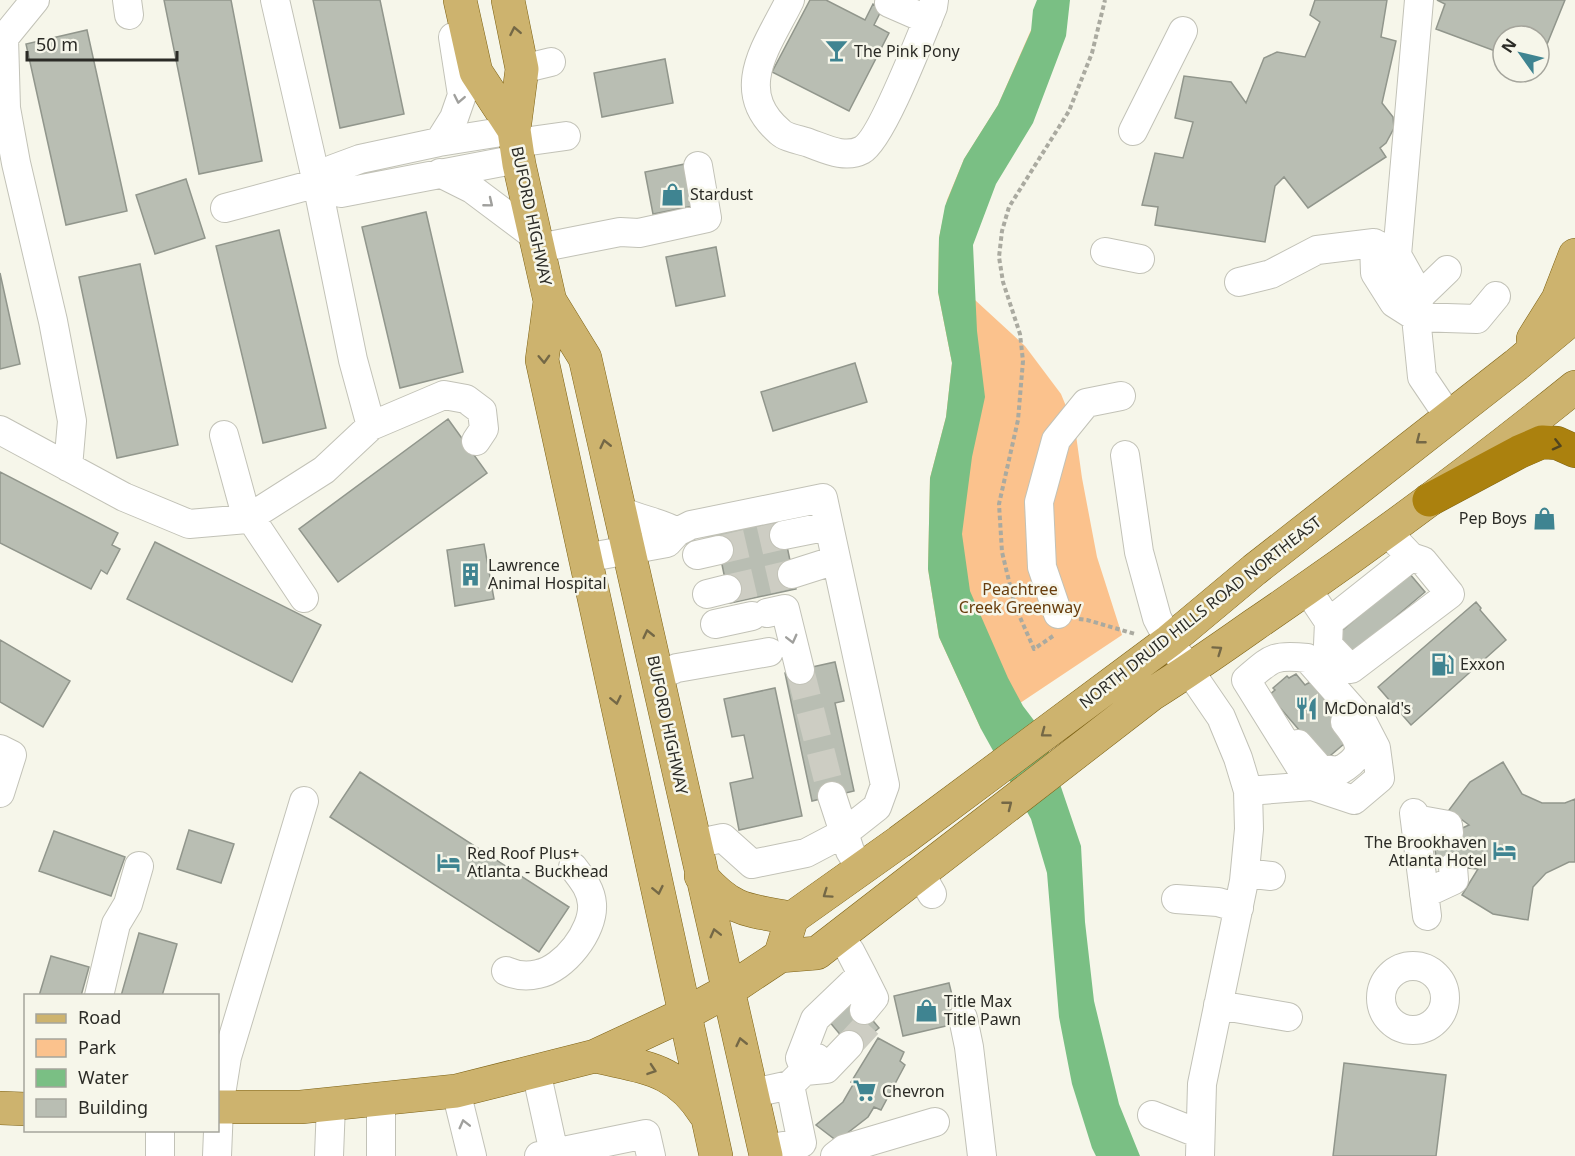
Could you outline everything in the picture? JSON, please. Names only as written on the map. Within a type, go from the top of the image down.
[{"type":"highway","points":[[1429,500],[1542,442],[1557,443],[1575,451]]},
{"type":"main road","name":"BUFORD HIGHWAY","points":[[460,0],[476,72],[516,144],[550,301],[585,358],[765,1152]]},
{"type":"main road","name":"BUFORD HIGHWAY","points":[[508,0],[537,66],[516,144]]},
{"type":"main road","points":[[1516,365],[1558,299],[1575,255]]},
{"type":"main road","name":"BUFORD HIGHWAY","points":[[550,301],[542,360],[716,1156]]},
{"type":"main road","name":"NORTH DRUID HILLS ROAD NORTHEAST","points":[[792,918],[899,842],[1170,640],[1254,570],[1516,365],[1575,316]]},
{"type":"main road","points":[[219,1107],[301,1107],[456,1091],[595,1056],[685,1014],[729,990],[780,956],[817,953],[839,936],[926,883],[962,840],[1106,729],[1152,694],[1307,589],[1391,528],[1575,387]]},
{"type":"main road","points":[[701,876],[718,895],[733,905],[792,918],[780,956]]},
{"type":"main road","points":[[595,1056],[646,1068],[671,1077],[694,1096],[706,1116]]},
{"type":"main road","points":[[0,1108],[24,1109]]},
{"type":"street","points":[[35,0],[4,39],[3,109],[53,321],[72,421],[69,467]]},
{"type":"street","points":[[275,0],[317,183],[352,360],[371,426]]},
{"type":"street","points":[[417,166],[439,142],[454,118],[462,95],[446,0]]},
{"type":"street","points":[[790,0],[756,72],[755,93],[762,110],[781,133],[844,155],[863,150],[877,134],[931,10],[890,3]]},
{"type":"street","points":[[1419,0],[1385,249],[1418,306],[1422,377],[1449,417]]},
{"type":"street","points":[[1133,131],[1183,31]]},
{"type":"street","points":[[225,208],[317,183],[333,169],[360,159],[380,169],[417,166],[516,144],[566,136]]},
{"type":"street","points":[[439,142],[516,144]]},
{"type":"street","points":[[417,166],[472,189],[537,242],[620,232],[639,233],[707,218],[698,166]]},
{"type":"street","points":[[1239,282],[1271,274],[1317,250],[1385,249]]},
{"type":"street","points":[[1105,252],[1140,259]]},
{"type":"street","points":[[1418,306],[1448,270]]},
{"type":"street","points":[[1418,306],[1477,319],[1496,296]]},
{"type":"street","points":[[0,430],[124,497],[189,524],[248,518],[324,470],[371,426],[444,395],[466,399],[482,411],[484,429],[476,441]]},
{"type":"street","points":[[1067,622],[1042,567],[1039,502],[1056,440],[1086,403],[1121,396]]},
{"type":"street","points":[[224,435],[248,518],[304,598]]},
{"type":"street","points":[[1125,455],[1139,552],[1157,618],[1221,717],[1238,758],[1248,791],[1249,829],[1258,875],[1239,908],[1218,1005],[1202,1084],[1200,1145]]},
{"type":"street","points":[[585,558],[667,543],[677,532],[691,525],[823,498],[885,785],[877,807],[844,833],[806,853],[752,864],[723,838],[694,844]]},
{"type":"street","points":[[621,512],[641,520],[664,525],[677,532]]},
{"type":"street","points":[[784,535],[829,526]]},
{"type":"street","points":[[1307,589],[1329,622],[1328,645],[1351,669],[1450,594],[1423,561],[1411,557],[1394,538],[1391,528]]},
{"type":"street","points":[[1329,622],[1411,557]]},
{"type":"street","points":[[792,574],[836,560]]},
{"type":"street","points":[[715,624],[785,609],[800,670]]},
{"type":"street","points":[[1248,791],[1339,771],[1356,757],[1360,747],[1359,739],[1251,627]]},
{"type":"street","points":[[657,676],[677,668],[769,652]]},
{"type":"street","points":[[1280,657],[1307,658],[1361,719],[1376,748],[1380,778],[1354,800],[1316,777],[1265,711],[1246,680],[1280,657]]},
{"type":"street","points":[[0,749],[12,755],[0,793]]},
{"type":"street","points":[[832,796],[850,851],[861,869]]},
{"type":"street","points":[[219,1101],[227,1057],[279,922],[304,801]]},
{"type":"street","points":[[877,807],[899,842]]},
{"type":"street","points":[[1449,833],[1448,825],[1414,816],[1425,905],[1454,880],[1453,867]]},
{"type":"street","points":[[99,994],[116,924],[128,904],[139,866]]},
{"type":"street","points":[[506,971],[518,976],[540,974],[558,964],[578,945],[590,927],[592,905],[589,888],[573,867]]},
{"type":"street","points":[[1176,899],[1218,902],[1239,908]]},
{"type":"street","points":[[765,1152],[802,1143],[798,1078],[800,1058],[815,1018],[868,1000],[850,951],[839,936]]},
{"type":"street","points":[[1218,1005],[1287,1017]]},
{"type":"street","points":[[963,1018],[969,1047],[982,1156]]},
{"type":"street","points":[[753,1093],[798,1078],[844,1040]]},
{"type":"street","points":[[536,1071],[547,1155],[646,1134],[651,1156]]},
{"type":"street","points":[[456,1091],[472,1156]]},
{"type":"street","points":[[381,1099],[381,1156]]},
{"type":"street","points":[[329,1156],[331,1104]]},
{"type":"street","points":[[1152,1115],[1200,1145]]},
{"type":"street","points":[[835,1156],[844,1149],[935,1122]]},
{"type":"street","points":[[160,1132],[160,1156]]},
{"type":"street","points":[[217,1132],[217,1156]]},
{"type":"path","points":[[1105,0],[1092,53],[1069,111],[1009,207],[1002,231],[999,257],[1003,282],[1020,334],[1023,361],[1018,420],[999,504],[1002,552],[1015,606],[1034,649],[1067,622],[1135,634]]},
{"type":"green space","name":"Peachtree Creek Greenway","points":[[1051,0],[957,287],[975,300],[1025,346],[1061,394],[1075,428],[1097,557],[1122,635],[981,729],[939,637],[928,569],[930,478],[946,417],[952,363],[938,292],[939,238],[947,200],[964,159],[998,105],[1031,30]]},
{"type":"water","points":[[1037,0],[1070,0],[1066,36],[1033,123],[996,184],[973,245],[977,331],[985,397],[972,457],[962,534],[970,591],[1008,678],[1023,706],[1042,731],[1081,846],[1085,922],[1094,1001],[1119,1104],[1140,1156],[1096,1156],[1092,1148],[1072,1084],[1059,1017],[1047,873],[1031,819],[981,729],[939,637],[928,569],[930,478],[946,417],[952,363],[938,292],[939,238],[945,206],[964,159],[998,105],[1031,31],[1033,10]]},
{"type":"building","points":[[164,0],[231,0],[262,161],[199,174]]},
{"type":"building","points":[[313,0],[380,0],[404,114],[340,128]]},
{"type":"building","points":[[810,0],[826,0],[865,20],[873,4],[882,9],[874,25],[889,33],[849,111],[772,72]]},
{"type":"building","points":[[1315,0],[1387,0],[1381,37],[1396,41],[1382,103],[1393,117],[1394,128],[1386,143],[1380,148],[1386,157],[1308,208],[1284,177],[1275,186],[1265,242],[1155,225],[1158,207],[1142,205],[1155,153],[1183,158],[1193,122],[1175,118],[1184,76],[1231,82],[1246,103],[1264,58],[1277,52],[1305,57],[1320,22],[1310,15]]},
{"type":"building","points":[[1437,0],[1565,0],[1551,34],[1551,24],[1491,24],[1491,50],[1436,29],[1445,4]]},
{"type":"building","points":[[87,30],[127,211],[66,225],[26,44]]},
{"type":"building","points":[[665,59],[673,103],[602,117],[594,73]]},
{"type":"building","points":[[685,164],[693,206],[653,214],[645,172]]},
{"type":"building","points":[[186,179],[205,238],[155,254],[136,195]]},
{"type":"building","points":[[426,212],[463,372],[400,388],[362,227]]},
{"type":"building","points":[[279,230],[326,428],[263,443],[216,246]]},
{"type":"building","points":[[716,247],[725,296],[676,306],[666,257]]},
{"type":"building","points":[[140,264],[178,445],[117,458],[79,277]]},
{"type":"building","points":[[0,273],[20,364],[0,369]]},
{"type":"building","points":[[855,363],[867,402],[773,431],[761,392]]},
{"type":"building","points":[[448,419],[487,473],[338,582],[299,529]]},
{"type":"building","points":[[0,472],[118,533],[112,545],[120,549],[107,574],[101,570],[91,589],[0,543]]},
{"type":"building","points":[[780,513],[796,589],[730,603],[714,526]]},
{"type":"building","points":[[155,542],[321,625],[292,682],[127,599]]},
{"type":"building","name":"Lawrence Animal Hospital","points":[[484,544],[494,599],[455,606],[447,550]]},
{"type":"building","points":[[1409,573],[1425,592],[1347,658],[1331,640]]},
{"type":"building","points":[[1476,602],[1480,610],[1506,640],[1411,725],[1378,687]]},
{"type":"building","points":[[0,640],[70,681],[43,727],[0,702]]},
{"type":"building","points":[[835,662],[844,701],[835,703],[854,791],[812,801],[785,673]]},
{"type":"building","name":"McDonald's","points":[[1296,674],[1305,685],[1310,682],[1343,721],[1352,737],[1331,755],[1333,756],[1325,760],[1269,695],[1275,690],[1273,688],[1287,676],[1289,678]]},
{"type":"building","points":[[775,688],[802,816],[739,830],[730,783],[753,778],[744,735],[732,737],[724,699]]},
{"type":"building","name":"The Brookhaven Atlanta Hotel","points":[[1503,762],[1522,794],[1542,803],[1565,803],[1575,799],[1575,862],[1569,862],[1546,873],[1533,887],[1528,920],[1493,914],[1462,895],[1478,869],[1437,865],[1434,841],[1469,825],[1449,810],[1470,782]]},
{"type":"building","name":"Red Roof Plus+ Atlanta - Buckhead","points":[[360,772],[569,907],[539,952],[330,817]]},
{"type":"building","points":[[189,830],[234,844],[221,883],[177,869]]},
{"type":"building","points":[[54,831],[125,857],[111,896],[39,871]]},
{"type":"building","points":[[139,933],[177,944],[163,994],[122,994]]},
{"type":"building","points":[[51,956],[89,967],[82,994],[40,994]]},
{"type":"building","name":"Title Max Title Pawn","points":[[949,983],[959,1023],[903,1036],[894,996]]},
{"type":"building","points":[[849,992],[879,1028],[853,1050],[823,1014]]},
{"type":"building","points":[[878,1038],[904,1052],[900,1061],[905,1065],[881,1110],[874,1107],[868,1117],[837,1141],[816,1125],[843,1102],[854,1083],[851,1082]]},
{"type":"building","points":[[1344,1063],[1446,1075],[1436,1156],[1333,1156]]},
{"type":"tunnel","points":[[719,550],[784,535]]},
{"type":"tunnel","points":[[727,589],[792,574]]},
{"type":"tunnel","points":[[800,670],[832,796]]},
{"type":"tunnel","points":[[849,1045],[872,1020]]},
{"type":"place","name":"The Pink Pony","points":[[836,51]]},
{"type":"place","name":"Stardust","points":[[672,194]]},
{"type":"place","name":"Pep Boys","points":[[1545,518]]},
{"type":"place","name":"Lawrence Animal Hospital","points":[[470,574]]},
{"type":"place","name":"Exxon","points":[[1442,664]]},
{"type":"place","name":"McDonald's","points":[[1306,708]]},
{"type":"place","name":"The Brookhaven Atlanta Hotel","points":[[1505,851]]},
{"type":"place","name":"Red Roof Plus+ Atlanta - Buckhead","points":[[449,862]]},
{"type":"place","name":"Title Max Title Pawn","points":[[926,1010]]},
{"type":"place","name":"Chevron","points":[[864,1091]]}]
